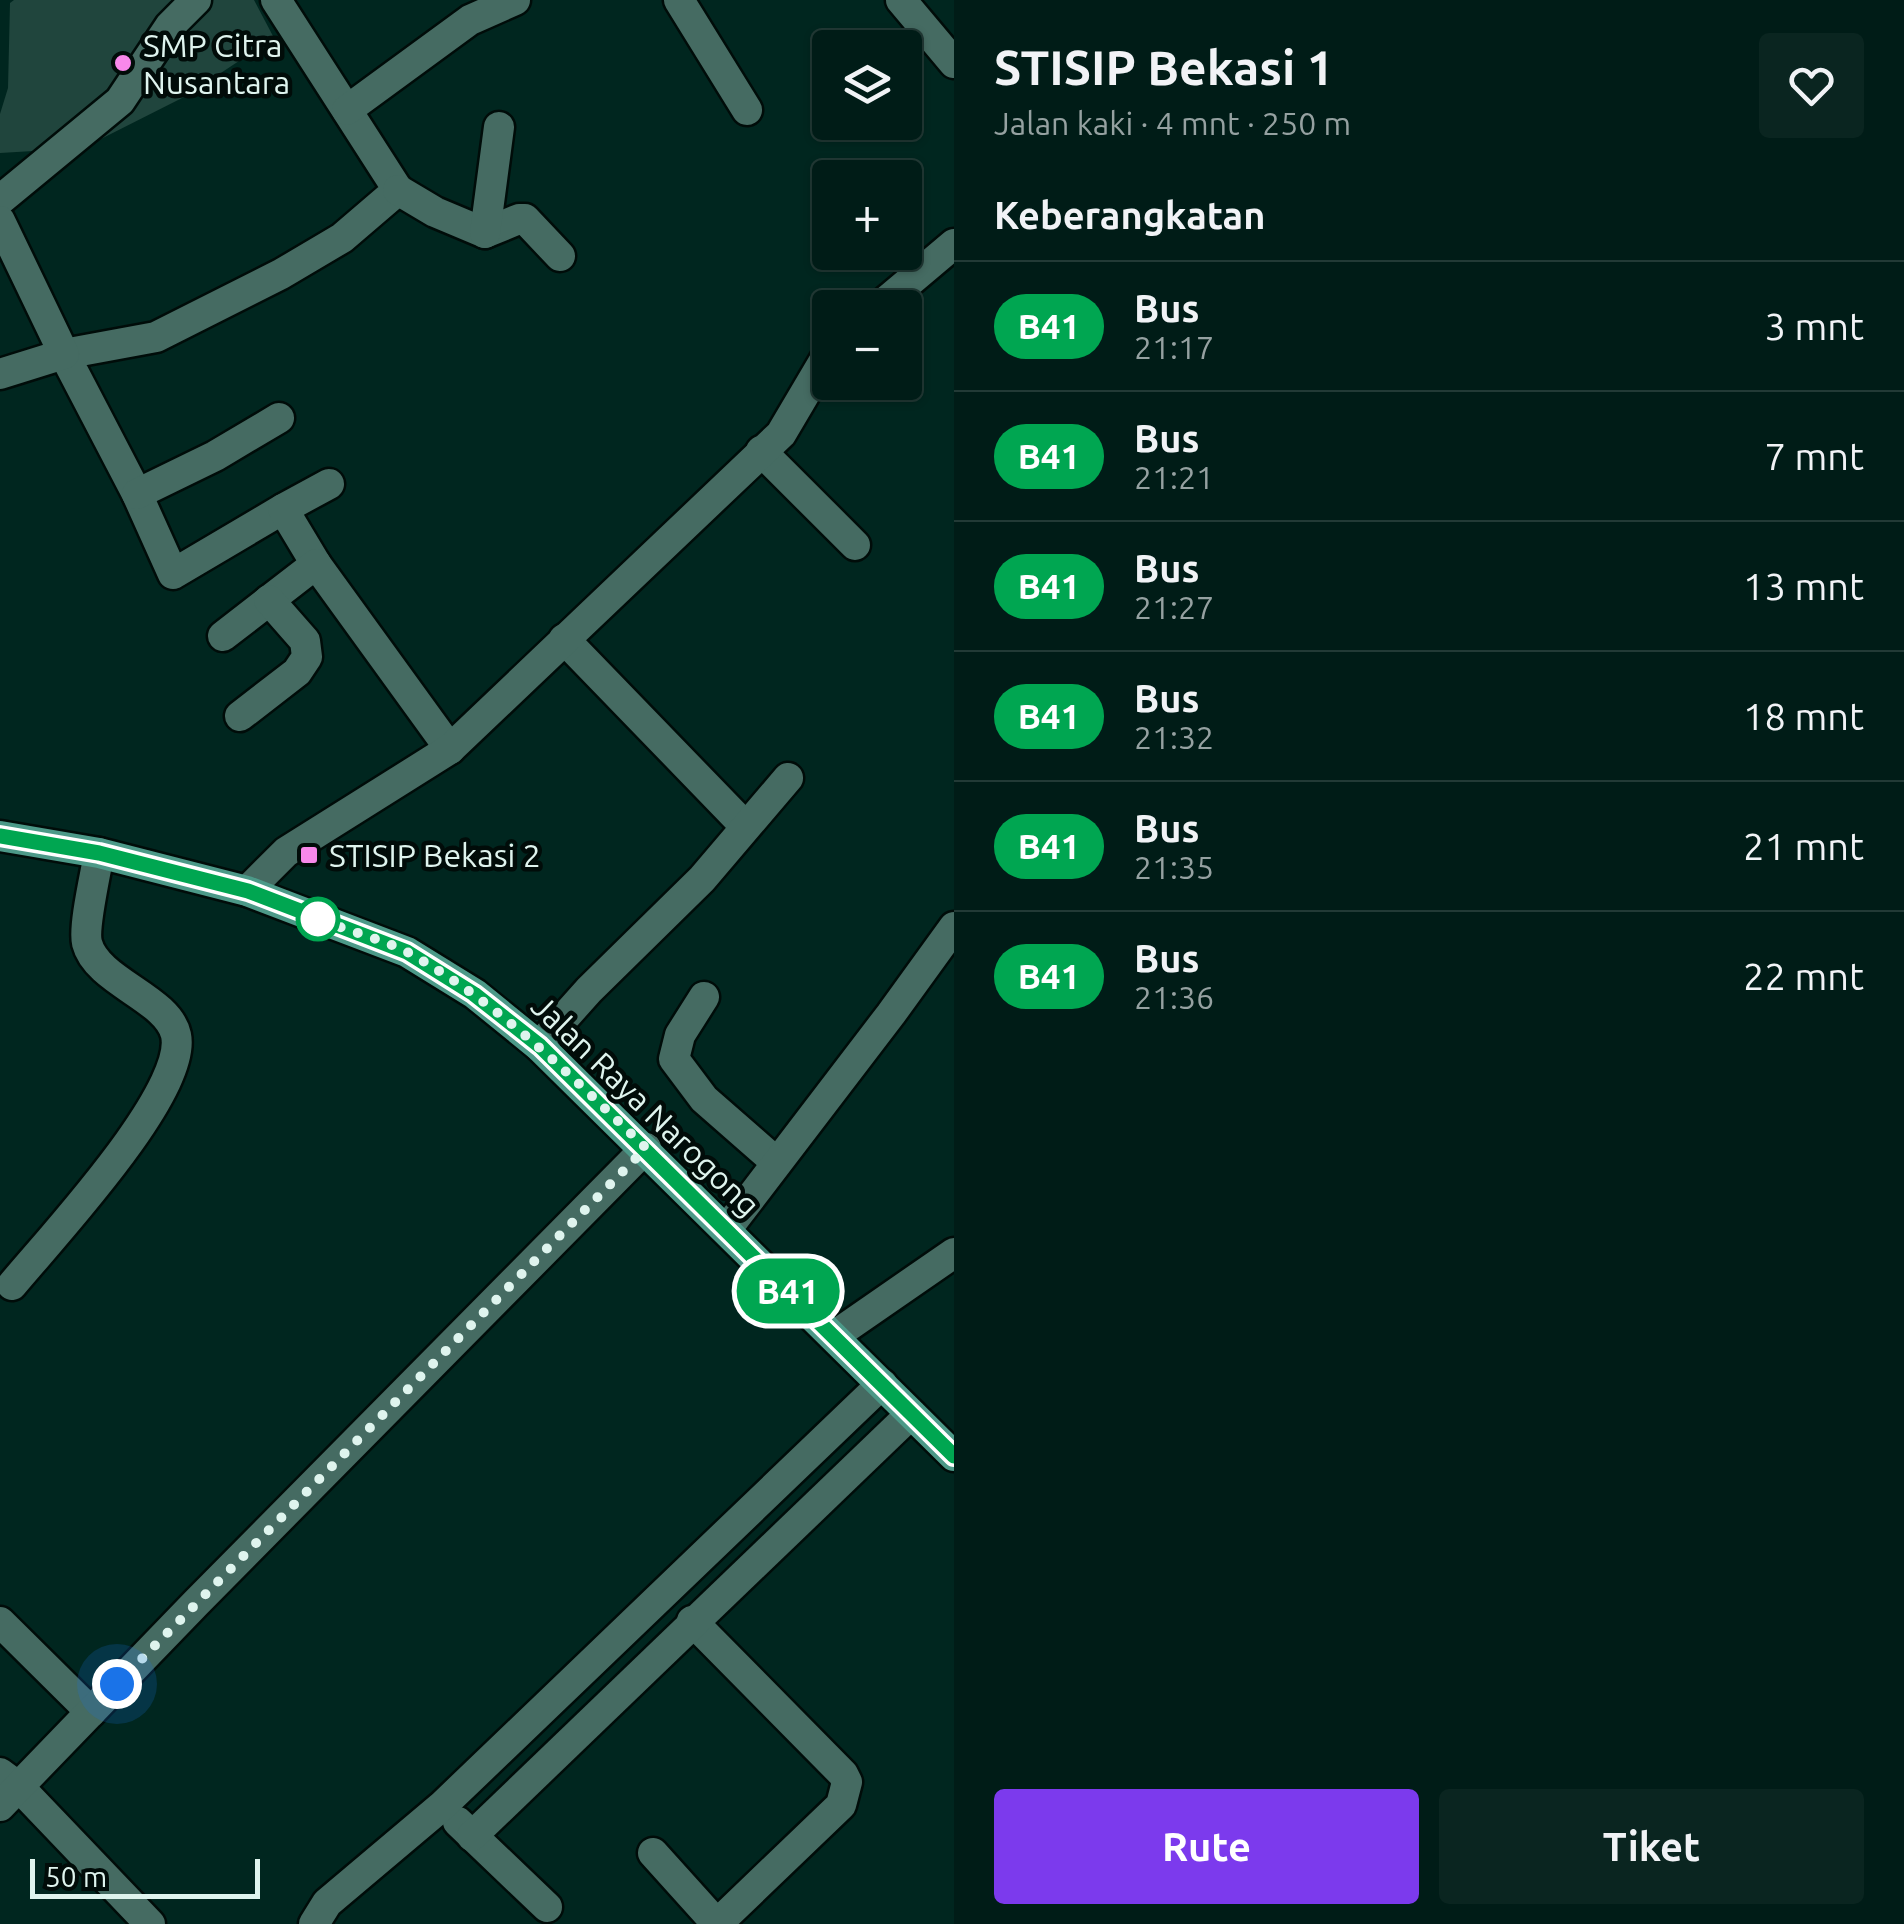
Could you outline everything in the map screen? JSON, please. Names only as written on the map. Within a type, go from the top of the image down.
[{"type":"main road","name":"Jalan Raya Narogong","points":[[0,836],[99,853],[248,891],[407,952],[474,994],[540,1046],[646,1148],[954,1456]]},
{"type":"street","points":[[0,200],[120,101],[170,26],[196,0]]},
{"type":"street","points":[[276,0],[398,190],[434,212],[485,233],[525,220],[560,256]]},
{"type":"street","points":[[346,110],[470,20],[515,0]]},
{"type":"street","points":[[680,0],[747,110]]},
{"type":"street","points":[[900,0],[954,62]]},
{"type":"street","points":[[485,233],[499,127]]},
{"type":"street","points":[[0,374],[64,354],[156,337],[281,274],[342,238],[398,190]]},
{"type":"street","points":[[0,221],[173,574],[330,484]]},
{"type":"street","points":[[899,290],[954,244]]},
{"type":"street","points":[[248,891],[286,852],[450,750],[781,434],[812,381]]},
{"type":"street","points":[[137,494],[279,418]]},
{"type":"street","points":[[761,451],[856,545]]},
{"type":"street","points":[[283,509],[316,564],[450,750]]},
{"type":"street","points":[[223,636],[316,564]]},
{"type":"street","points":[[240,716],[297,672],[307,657],[305,641],[269,600]]},
{"type":"street","points":[[564,639],[745,826]]},
{"type":"street","points":[[540,1046],[589,990],[702,879],[788,778]]},
{"type":"street","points":[[12,1285],[146,1122],[174,1061],[177,1037],[170,1021],[100,964],[87,943],[99,853]]},
{"type":"street","points":[[726,1230],[954,927]]},
{"type":"street","points":[[704,997],[680,1034],[674,1059],[704,1099],[776,1162]]},
{"type":"street","points":[[150,1924],[6,1789],[91,1712],[646,1148]]},
{"type":"street","points":[[834,1336],[953,1256]]},
{"type":"street","points":[[314,1924],[327,1902],[442,1806],[882,1384]]},
{"type":"street","points":[[472,1836],[911,1414]]},
{"type":"street","points":[[653,1853],[717,1924],[841,1804],[847,1782],[692,1621]]},
{"type":"street","points":[[0,1622],[91,1712]]},
{"type":"street","points":[[442,1806],[547,1906]]},
{"type":"building","name":"SMP Citra Nusantara","points":[[254,0],[274,38],[186,96],[83,148],[0,153],[0,114],[8,88],[10,3]]},
{"type":"bus line","name":"B41","points":[[0,836],[99,853],[248,891],[407,952],[474,994],[540,1046],[646,1148],[954,1456]]},
{"type":"place","name":"SMP Citra Nusantara","points":[[123,63]]},
{"type":"place","name":"STISIP Bekasi 2","points":[[309,855]]},
{"type":"route","points":[[117,1684],[646,1148],[540,1046],[474,994],[407,952],[318,919]]}]
